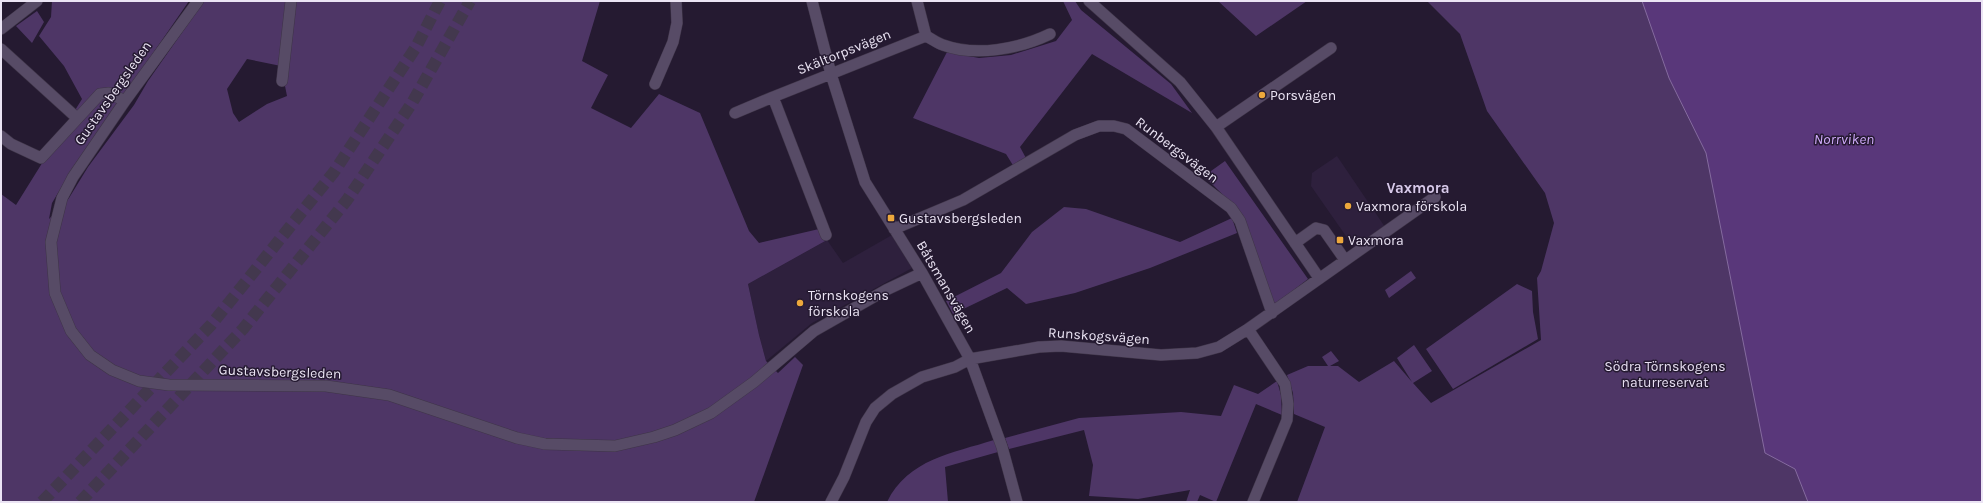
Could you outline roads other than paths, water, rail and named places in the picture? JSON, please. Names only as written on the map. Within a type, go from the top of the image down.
[{"type":"street","points":[[1,29],[37,1]]},
{"type":"street","name":"Gustavsbergsleden","points":[[198,1],[125,101],[73,176],[62,198],[51,242],[55,293],[71,331],[90,355],[112,370],[139,381],[169,385],[326,386],[389,395],[517,438],[545,444],[615,446],[654,437],[675,430],[711,413],[754,382],[814,330],[886,290],[922,273]]},
{"type":"street","points":[[282,81],[291,1]]},
{"type":"street","points":[[655,84],[673,42],[677,23],[676,1]]},
{"type":"street","name":"Båtsmansvägen","points":[[812,1],[831,74],[865,182],[922,273],[970,359],[1002,447],[1017,502]]},
{"type":"street","points":[[917,1],[926,36],[942,45],[972,51],[1016,46],[1034,42],[1050,34]]},
{"type":"street","points":[[1089,1],[1180,82],[1216,127],[1320,278],[1435,197]]},
{"type":"street","name":"Skältorpsvägen","points":[[735,113],[926,36]]},
{"type":"street","points":[[1216,127],[1330,48]]},
{"type":"street","points":[[1,49],[77,118]]},
{"type":"street","points":[[1,136],[11,144],[41,158],[100,94],[109,92],[125,101]]},
{"type":"street","points":[[773,97],[826,235]]},
{"type":"street","name":"Runbergsvägen","points":[[894,229],[963,200],[1075,135],[1099,126],[1114,126],[1126,129],[1231,208],[1240,221],[1272,313]]},
{"type":"street","points":[[1295,243],[1316,228],[1320,228],[1324,230],[1345,260]]},
{"type":"street","name":"Runskogsvägen","points":[[831,502],[844,478],[866,422],[875,408],[892,394],[922,377],[955,367],[970,359],[1039,346],[1061,346],[1161,355],[1197,353],[1219,346],[1248,329],[1320,278]]},
{"type":"street","points":[[1248,329],[1285,384],[1288,404],[1287,420],[1253,502]]},
{"type":"water","name":"Norrviken","points":[[1642,1],[1982,1],[1982,502],[1808,502],[1795,469],[1765,453],[1706,153],[1669,78]]},
{"type":"tunnel","points":[[42,502],[211,325],[334,172],[416,47],[440,1]]},
{"type":"tunnel","points":[[80,502],[243,329],[347,200],[412,103],[470,1]]},
{"type":"place","name":"Porsvägen","points":[[1262,95]]},
{"type":"place","name":"Vaxmora förskola","points":[[1348,206]]},
{"type":"place","name":"Gustavsbergsleden","points":[[891,218]]},
{"type":"place","name":"Vaxmora","points":[[1340,240]]},
{"type":"place","name":"Törnskogens förskola","points":[[800,303]]},
{"type":"district","name":"Vaxmora","points":[[1418,188]]},
{"type":"park label","name":"Södra Törnskogens naturreservat","points":[[1665,374]]}]
